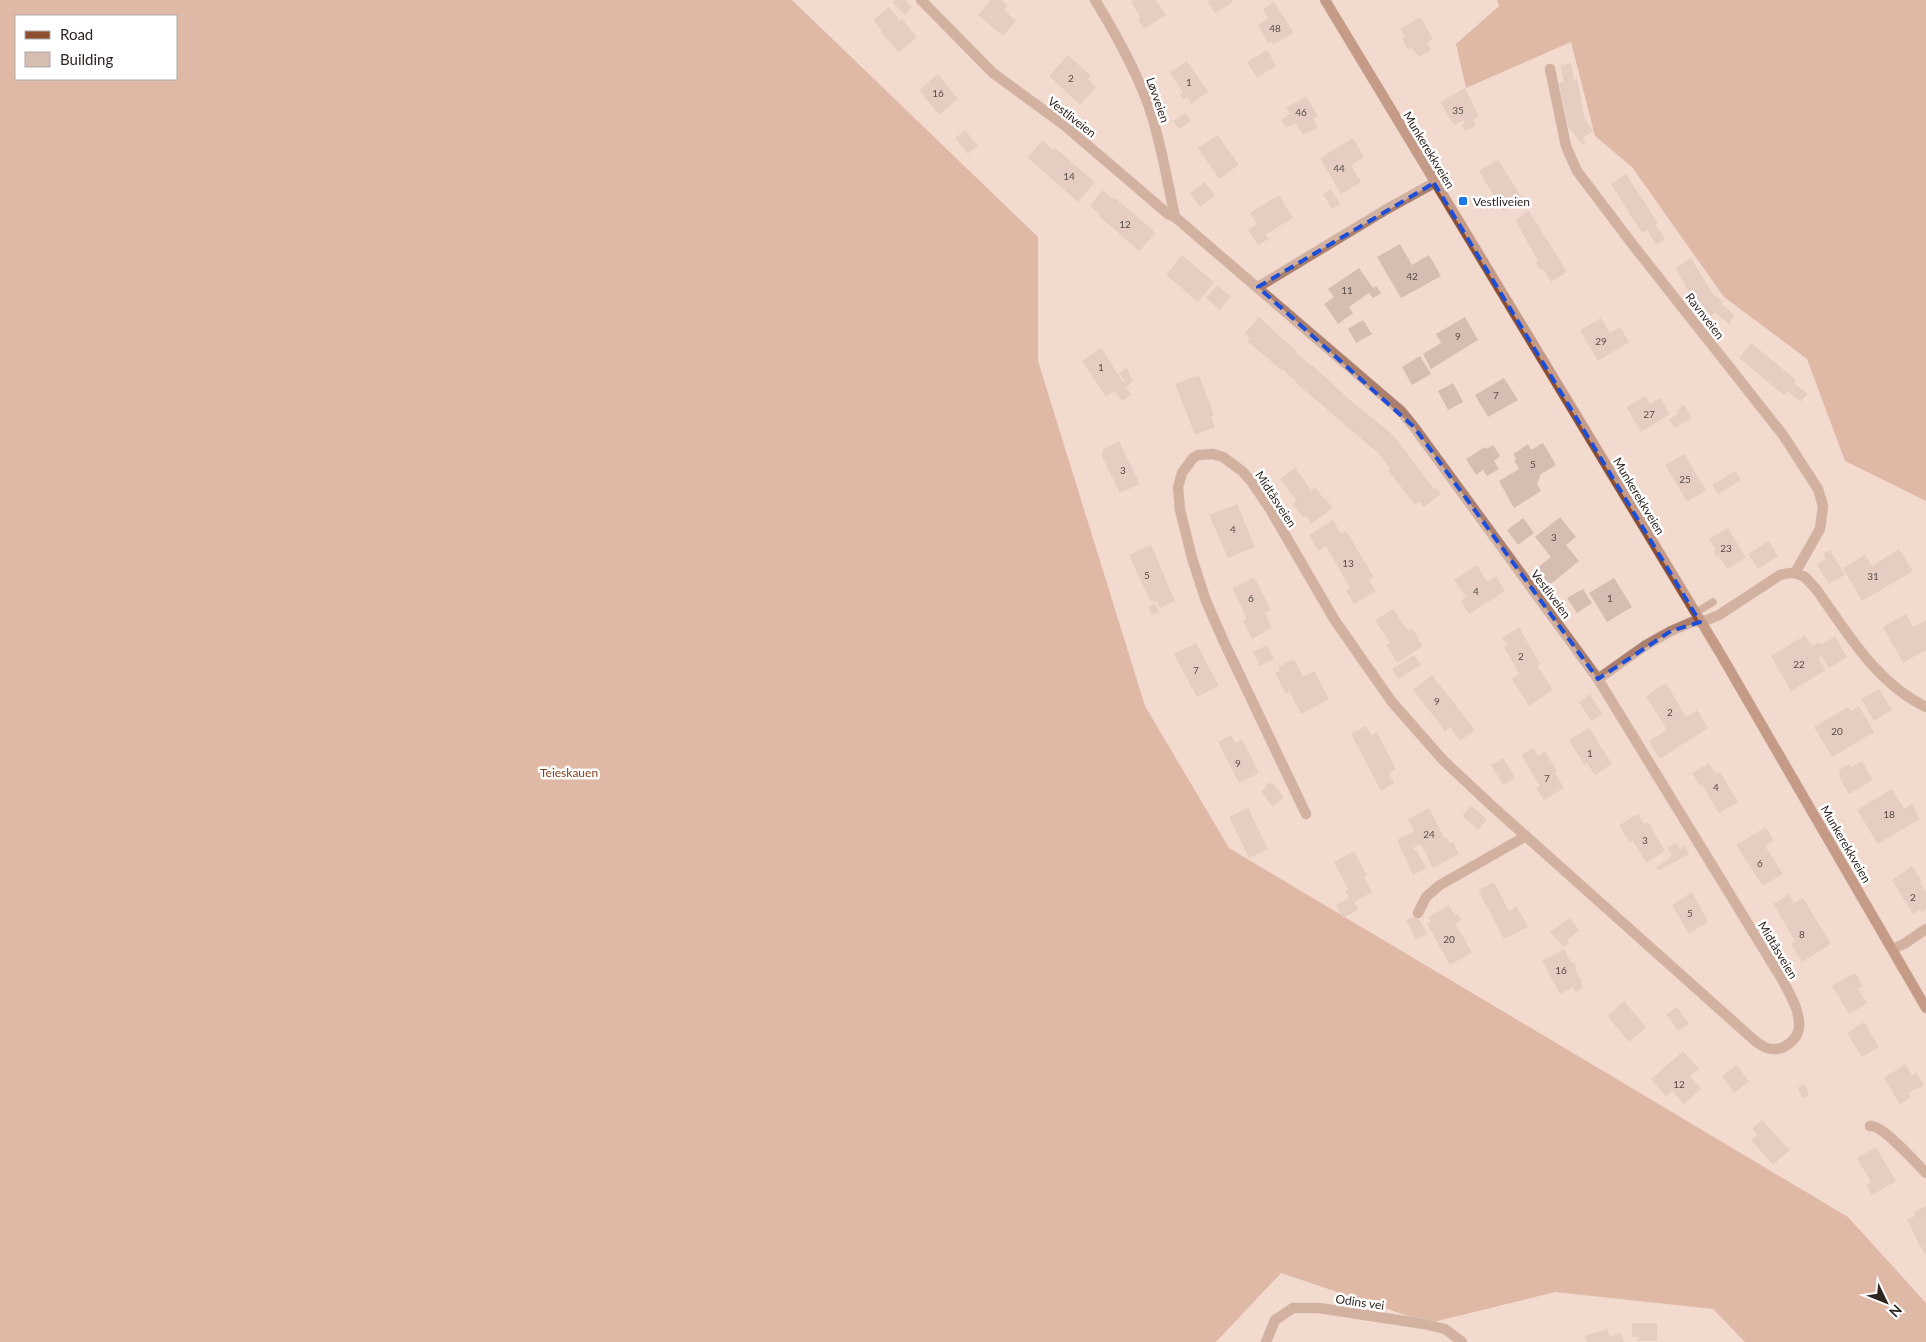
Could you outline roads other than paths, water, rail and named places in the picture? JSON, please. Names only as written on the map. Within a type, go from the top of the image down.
[{"type":"main road","name":"Munkerekkveien","points":[[1325,0],[1795,781],[1926,1008]]},
{"type":"street","name":"Vestliveien","points":[[921,0],[994,73],[1064,126],[1168,214],[1175,217],[1401,411],[1598,679]]},
{"type":"street","name":"Løvveien","points":[[1095,0],[1131,63],[1152,116],[1175,217]]},
{"type":"street","name":"Ravnveien","points":[[1550,69],[1566,146],[1577,171],[1783,435],[1818,489],[1823,506],[1820,529],[1795,574]]},
{"type":"street","points":[[1258,287],[1387,208],[1434,183]]},
{"type":"street","name":"Midtåsveien","points":[[1306,814],[1224,642],[1206,601],[1192,558],[1180,510],[1178,487],[1182,473],[1193,458],[1198,455],[1213,454],[1223,457],[1242,471],[1270,509],[1334,618],[1392,702],[1443,760],[1754,1040],[1767,1048],[1781,1048],[1793,1041],[1800,1024],[1793,1001],[1598,679]]},
{"type":"street","points":[[1598,679],[1646,645],[1671,631],[1692,622],[1697,617],[1719,615],[1780,575],[1790,572],[1805,577],[1816,589],[1874,668],[1900,692],[1926,707]]},
{"type":"street","points":[[1418,913],[1426,897],[1440,885],[1526,836]]},
{"type":"street","points":[[1892,949],[1904,944],[1926,929]]},
{"type":"street","points":[[1870,1126],[1874,1126],[1885,1133],[1926,1173]]},
{"type":"street","name":"Odins vei","points":[[1266,1342],[1275,1320],[1293,1308],[1319,1308],[1424,1324],[1445,1330],[1462,1342]]},
{"type":"lane","points":[[1697,617],[1713,602]]},
{"type":"place","name":"Vestliveien","points":[[1463,201]]},
{"type":"park label","name":"Teieskauen","points":[[569,772]]}]
